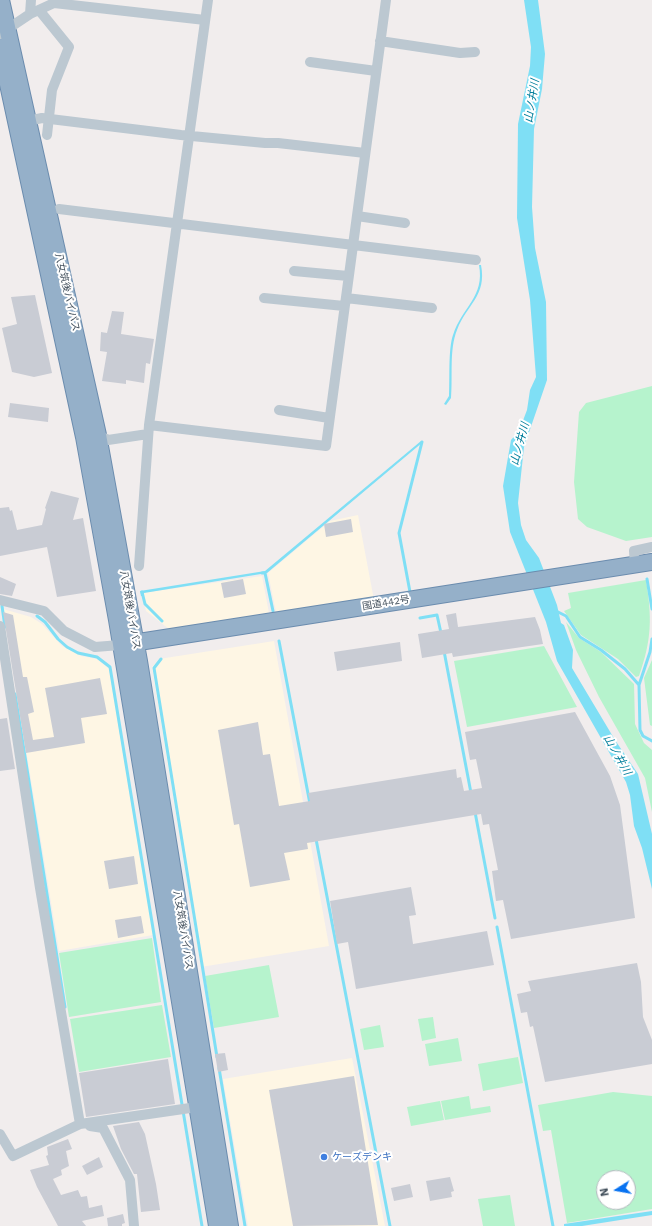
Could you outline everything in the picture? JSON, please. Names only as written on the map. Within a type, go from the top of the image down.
[{"type":"highway","name":"八女筑後バイパス","points":[[1,0],[4,31],[28,121],[91,436],[230,1226]]},
{"type":"highway","name":"八女筑後バイパス","points":[[0,47],[91,436]]},
{"type":"highway","name":"国道442号","points":[[128,644],[421,597],[635,566],[652,562]]},
{"type":"highway","name":"八女筑後バイパス","points":[[128,644],[197,1107],[217,1226]]},
{"type":"street","points":[[31,0],[35,12],[69,47],[52,90],[47,135]]},
{"type":"street","points":[[139,566],[149,430],[208,0]]},
{"type":"street","points":[[91,436],[108,440],[149,430],[326,446],[386,0]]},
{"type":"street","points":[[4,31],[35,12],[54,3],[205,20]]},
{"type":"street","points":[[380,41],[460,53],[476,52]]},
{"type":"street","points":[[310,62],[376,71]]},
{"type":"street","points":[[28,121],[50,118],[189,135],[365,153]]},
{"type":"street","points":[[59,209],[476,260]]},
{"type":"street","points":[[356,216],[405,223]]},
{"type":"street","points":[[294,271],[348,276]]},
{"type":"street","points":[[264,298],[432,308]]},
{"type":"street","points":[[278,410],[330,418]]},
{"type":"street","points":[[635,566],[634,551],[652,547]]},
{"type":"street","points":[[0,600],[44,611],[64,631],[96,647],[128,644]]},
{"type":"street","points":[[0,626],[40,888],[80,1124]]},
{"type":"street","points":[[0,1134],[13,1156],[80,1124],[197,1107]]},
{"type":"street","points":[[80,1124],[104,1128],[130,1180],[134,1226]]},
{"type":"shaded area","points":[[358,515],[374,600],[276,612],[268,573],[330,521]]},
{"type":"shaded area","points":[[262,576],[269,613],[169,629],[146,611],[142,593]]},
{"type":"shaded area","points":[[3,609],[31,617],[42,624],[62,646],[81,656],[97,659],[109,669],[153,935],[59,951]]},
{"type":"shaded area","points":[[274,641],[329,946],[201,967],[152,667],[159,659]]},
{"type":"shaded area","points":[[352,1058],[385,1226],[248,1226],[223,1079]]},
{"type":"green space","points":[[652,386],[652,537],[626,541],[587,527],[578,519],[574,482],[579,412],[586,403]]},
{"type":"green space","points":[[646,580],[650,617],[649,639],[639,676],[636,677],[618,659],[581,635],[564,611],[571,608],[568,593]]},
{"type":"green space","points":[[566,622],[579,638],[601,652],[634,684],[635,724],[644,743],[652,750],[652,812],[645,778],[599,697],[576,650]]},
{"type":"green space","points":[[544,646],[577,707],[467,727],[454,661]]},
{"type":"green space","points":[[652,660],[652,726],[650,725],[644,678]]},
{"type":"green space","points":[[152,938],[161,1002],[69,1017],[59,953]]},
{"type":"green space","points":[[269,965],[279,1017],[214,1028],[205,976]]},
{"type":"green space","points":[[162,1005],[171,1057],[79,1072],[70,1019]]},
{"type":"green space","points":[[433,1017],[436,1038],[422,1041],[418,1019]]},
{"type":"green space","points":[[380,1025],[384,1047],[364,1050],[360,1029]]},
{"type":"green space","points":[[458,1038],[462,1061],[429,1066],[425,1044]]},
{"type":"green space","points":[[518,1057],[523,1083],[483,1091],[478,1064]]},
{"type":"green space","points":[[613,1092],[652,1096],[652,1209],[567,1223],[551,1130],[543,1131],[538,1105]]},
{"type":"green space","points":[[469,1096],[471,1109],[490,1106],[491,1112],[445,1120],[441,1101]]},
{"type":"green space","points":[[440,1101],[444,1120],[411,1126],[407,1107]]},
{"type":"green space","points":[[510,1195],[515,1226],[483,1226],[478,1199]]},
{"type":"water","name":"山ノ井川","points":[[524,0],[538,0],[545,54],[542,89],[534,129],[532,207],[535,248],[546,302],[547,380],[524,447],[518,503],[521,525],[526,540],[539,558],[557,605],[561,623],[564,625],[573,650],[572,668],[615,740],[638,774],[652,834],[652,889],[642,848],[634,826],[630,795],[626,782],[557,661],[546,622],[510,532],[503,486],[511,440],[519,431],[527,410],[530,390],[536,377],[530,300],[517,218],[518,124],[530,66],[531,47]]},
{"type":"water","points":[[479,265],[481,265],[482,276],[479,292],[461,321],[453,346],[451,398],[446,405],[444,404],[449,396],[451,341],[457,325],[472,302],[479,286]]},
{"type":"water","points":[[421,441],[423,442],[267,573],[144,593],[143,596],[141,596],[140,591],[265,571]]},
{"type":"water","points":[[652,1211],[652,1215],[582,1226],[564,1226],[564,1224]]},
{"type":"building","points":[[35,295],[52,373],[34,377],[12,372],[2,328],[17,324],[11,297]]},
{"type":"building","points":[[112,311],[124,312],[121,334],[154,339],[150,364],[146,363],[144,383],[126,380],[126,384],[102,381],[107,352],[100,351],[101,332],[107,333]]},
{"type":"building","points":[[10,403],[49,408],[48,422],[8,417]]},
{"type":"building","points":[[51,491],[79,498],[73,520],[83,518],[96,591],[57,597],[47,547],[0,556],[0,508],[9,507],[10,511],[12,510],[17,530],[42,525],[45,508]]},
{"type":"building","points":[[351,519],[353,532],[326,537],[324,524]]},
{"type":"building","points":[[0,577],[16,584],[12,596],[0,594]]},
{"type":"building","points":[[243,579],[246,594],[224,598],[221,583]]},
{"type":"building","points":[[3,612],[13,615],[23,677],[27,677],[34,712],[28,714],[33,740],[54,737],[45,688],[100,678],[107,714],[81,718],[85,743],[26,753]]},
{"type":"building","points":[[456,613],[458,627],[535,617],[543,644],[453,657],[452,653],[422,658],[418,634],[449,629],[446,615]]},
{"type":"building","points":[[400,642],[402,661],[337,671],[334,652]]},
{"type":"building","points":[[575,712],[610,776],[620,805],[635,918],[511,939],[503,900],[496,901],[492,871],[498,870],[489,824],[483,825],[481,814],[307,843],[308,849],[284,853],[290,880],[250,887],[239,824],[234,825],[218,730],[258,722],[263,755],[270,754],[279,806],[310,801],[308,793],[456,769],[457,778],[461,777],[464,791],[482,788],[476,759],[470,760],[465,732]]},
{"type":"building","points":[[7,718],[15,769],[0,771],[0,719]]},
{"type":"building","points":[[134,856],[138,884],[109,889],[104,861]]},
{"type":"building","points":[[411,887],[416,915],[409,916],[413,944],[487,931],[494,965],[356,989],[348,942],[337,944],[330,901]]},
{"type":"building","points":[[141,916],[144,933],[118,938],[115,920]]},
{"type":"building","points":[[637,963],[641,982],[643,1017],[652,1040],[652,1064],[545,1082],[533,1026],[530,1027],[527,1012],[521,1013],[517,994],[531,991],[528,981]]},
{"type":"building","points":[[225,1053],[228,1070],[218,1072],[215,1054]]},
{"type":"building","points":[[168,1059],[175,1104],[86,1117],[79,1073]]},
{"type":"building","name":"ケーズデンキ","points":[[354,1076],[378,1225],[293,1226],[269,1090]]},
{"type":"building","points":[[139,1122],[145,1134],[160,1210],[141,1212],[137,1174],[134,1174],[121,1149],[113,1126]]},
{"type":"building","points":[[68,1139],[72,1149],[66,1151],[69,1166],[61,1170],[62,1175],[53,1179],[61,1195],[78,1190],[81,1197],[87,1196],[89,1208],[102,1205],[104,1216],[82,1221],[86,1226],[58,1226],[37,1187],[30,1170],[49,1165],[46,1156],[48,1155],[47,1147]]},
{"type":"building","points":[[99,1157],[103,1167],[87,1175],[82,1166]]},
{"type":"building","points":[[450,1177],[454,1191],[451,1192],[452,1197],[430,1201],[426,1181]]},
{"type":"building","points":[[410,1184],[413,1197],[394,1201],[391,1188]]},
{"type":"building","points":[[123,1214],[125,1223],[122,1224],[122,1226],[108,1226],[107,1218]]},
{"type":"waterway","points":[[410,592],[399,533],[422,442]]},
{"type":"waterway","points":[[262,573],[265,573],[273,611]]},
{"type":"waterway","points":[[647,579],[652,609]]},
{"type":"waterway","points":[[142,592],[145,604],[162,621]]},
{"type":"waterway","points":[[2,606],[5,627]]},
{"type":"waterway","points":[[556,611],[566,616],[580,637],[601,650],[625,669],[639,685]]},
{"type":"waterway","points":[[420,618],[437,615],[441,633]]},
{"type":"waterway","points":[[37,616],[45,622],[58,639],[67,647],[78,653],[97,657],[110,667],[202,1226]]},
{"type":"waterway","points":[[652,639],[650,652],[639,685],[640,730],[643,736],[652,741]]},
{"type":"waterway","points":[[279,641],[310,804]]},
{"type":"waterway","points":[[444,651],[471,793]]},
{"type":"waterway","points":[[161,659],[154,668],[217,1057]]},
{"type":"waterway","points":[[15,694],[65,1007]]},
{"type":"waterway","points":[[475,812],[495,918]]},
{"type":"waterway","points":[[316,839],[390,1226]]},
{"type":"waterway","points":[[497,927],[553,1226]]},
{"type":"waterway","points":[[219,1068],[245,1226]]},
{"type":"place","name":"ケーズデンキ","points":[[324,1157]]}]
